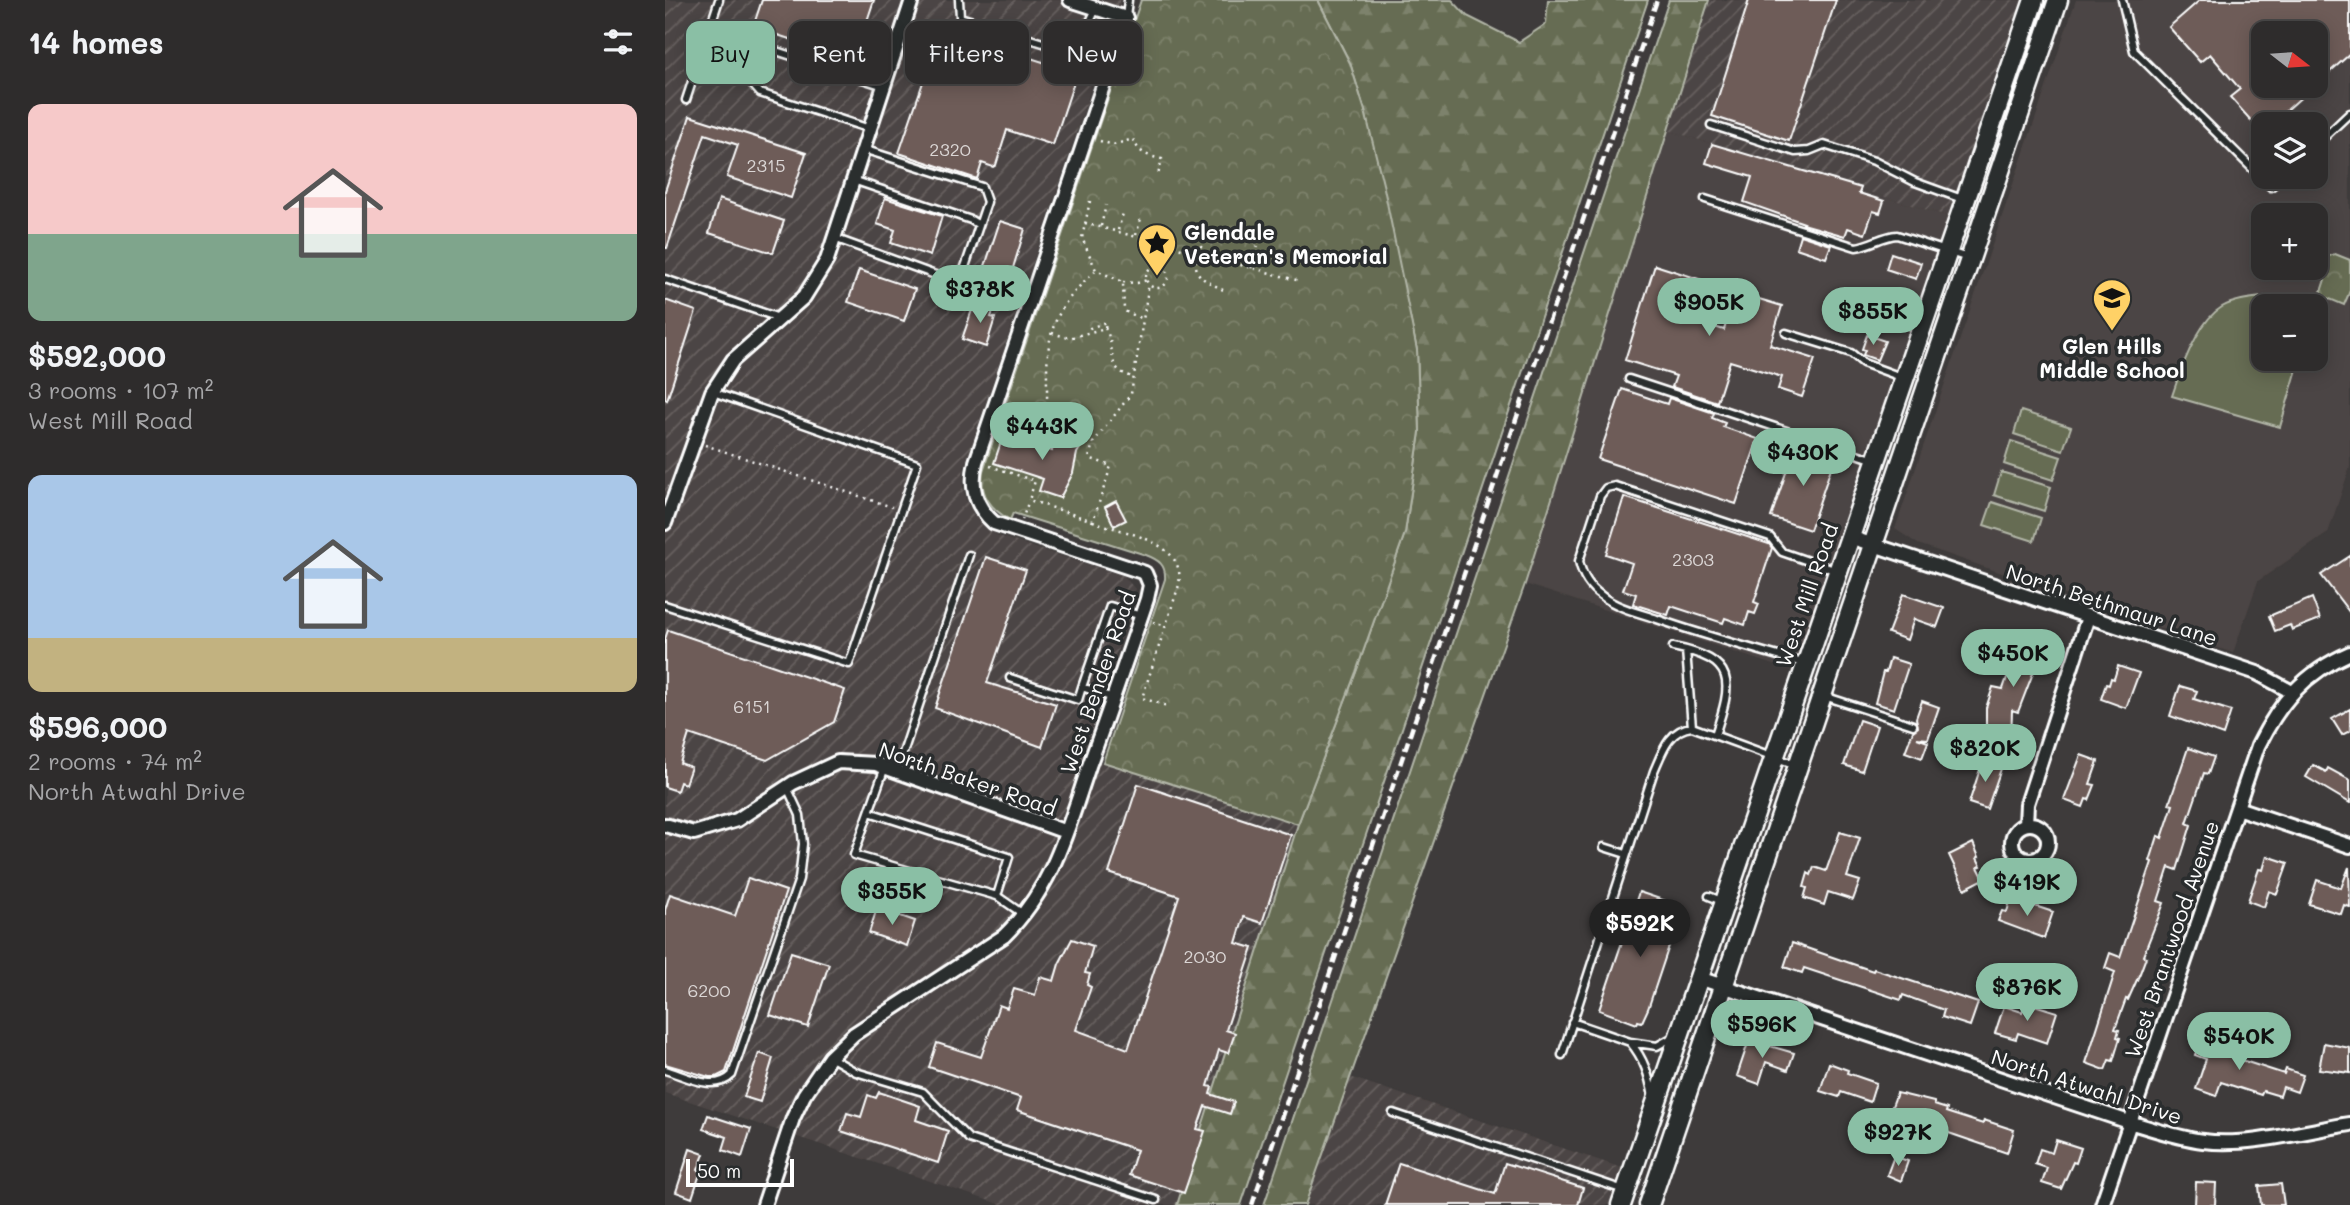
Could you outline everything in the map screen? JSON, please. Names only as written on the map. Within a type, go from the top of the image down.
[{"type":"main road","name":"West Mill Road","points":[[1626,1191],[1699,978],[1717,899],[1775,758],[2034,0]]},
{"type":"main road","points":[[1649,1205],[2058,0]]},
{"type":"street","points":[[665,523],[712,392],[733,360],[804,297],[827,260],[912,0]]},
{"type":"street","points":[[1070,0],[1126,18]]},
{"type":"street","name":"West Bender Road","points":[[764,1205],[793,1118],[810,1085],[830,1057],[864,1027],[1004,936],[1024,915],[1046,881],[1066,832],[1141,616],[1150,585],[1145,573],[994,523],[986,516],[975,496],[973,474],[1126,18]]},
{"type":"street","name":"North Bethmaur Lane","points":[[1850,537],[2257,673],[2292,692]]},
{"type":"street","points":[[2026,824],[2027,804],[2088,617]]},
{"type":"street","points":[[2292,692],[2312,675],[2350,653]]},
{"type":"street","name":"West Brantwood Avenue","points":[[2102,1205],[2258,746],[2274,715],[2292,692]]},
{"type":"street","name":"North Baker Road","points":[[665,825],[694,833],[737,820],[787,787],[838,762],[876,764],[1066,832]]},
{"type":"street","points":[[2237,808],[2350,846]]},
{"type":"street","name":"North Atwahl Drive","points":[[1699,978],[2178,1136],[2205,1141],[2242,1141],[2350,1124]]},
{"type":"lane","points":[[687,100],[719,0]]},
{"type":"lane","points":[[959,0],[960,17],[1075,53],[1096,9]]},
{"type":"lane","points":[[1126,18],[1128,0]]},
{"type":"lane","points":[[2122,0],[2134,51],[2251,168]]},
{"type":"lane","points":[[870,129],[760,93],[753,85],[763,52],[773,50],[884,86]]},
{"type":"lane","points":[[2328,134],[2350,113]]},
{"type":"lane","points":[[1711,125],[1795,152],[1824,145],[1874,161],[1915,182],[1966,201]]},
{"type":"lane","points":[[834,238],[949,280],[957,279],[963,273],[987,202],[982,187],[863,149]]},
{"type":"lane","points":[[853,180],[979,225]]},
{"type":"lane","points":[[1705,199],[1856,247],[1887,236],[1897,236],[1970,259]]},
{"type":"lane","points":[[665,279],[779,318]]},
{"type":"lane","points":[[1786,333],[1851,353],[1863,363],[1905,378]]},
{"type":"lane","points":[[1629,379],[1877,461]]},
{"type":"lane","points":[[665,605],[849,664],[917,464],[712,392]]},
{"type":"lane","points":[[1807,664],[1702,635],[1603,598],[1590,585],[1581,571],[1579,561],[1600,496],[1606,488],[1615,486],[1770,537],[1782,552],[1839,571]]},
{"type":"lane","points":[[969,555],[891,769],[869,812],[854,855],[997,896],[1024,915]]},
{"type":"lane","points":[[1010,678],[1077,700],[1109,606],[1141,616]]},
{"type":"lane","points":[[1673,647],[1710,659],[1724,674],[1728,685],[1727,698],[1715,735]]},
{"type":"lane","points":[[1686,650],[1692,727]]},
{"type":"lane","points":[[1082,687],[1113,698]]},
{"type":"lane","points":[[1822,695],[1913,725]]},
{"type":"lane","points":[[1562,1055],[1654,771],[1672,735],[1683,728],[1692,727],[1798,765]]},
{"type":"lane","points":[[665,1070],[711,1084],[725,1082],[732,1075],[799,879],[803,844],[800,815],[787,787]]},
{"type":"lane","points":[[869,812],[1009,858],[997,896]]},
{"type":"lane","points":[[1604,847],[1626,854]]},
{"type":"lane","points":[[1572,1022],[1630,1042],[1657,1046],[1681,1031]]},
{"type":"lane","points":[[1630,1042],[1640,1054],[1649,1074],[1655,1107]]},
{"type":"lane","points":[[830,1057],[856,1072],[922,1092],[969,1139],[1156,1200]]},
{"type":"lane","points":[[1393,1113],[1626,1191],[1655,1186]]},
{"type":"path","points":[[1100,141],[1113,145],[1133,139],[1138,150],[1163,159],[1158,175]]},
{"type":"path","points":[[1029,500],[1093,521],[1111,466],[1089,458],[1093,443],[1131,394],[1148,282],[1149,270],[1155,266],[1162,267],[1167,272],[1168,279],[1164,285],[1154,287],[1148,282],[1123,282],[1096,270],[1082,238],[1090,201]]},
{"type":"path","points":[[1100,227],[1106,205]]},
{"type":"path","points":[[1118,232],[1124,210]]},
{"type":"path","points":[[1136,237],[1142,215]]},
{"type":"path","points":[[1085,223],[1300,282]]},
{"type":"path","points":[[1205,232],[1194,266],[1200,277],[1223,290]]},
{"type":"path","points":[[1251,268],[1258,246]]},
{"type":"path","points":[[988,425],[1042,443],[1047,429],[1046,370],[1051,332],[1066,301],[1096,270]]},
{"type":"path","points":[[1123,282],[1123,311],[1142,318]]},
{"type":"path","points":[[1051,332],[1069,338],[1089,332],[1090,328],[1106,322],[1113,362],[1117,370],[1133,377]]},
{"type":"path","points":[[722,450],[901,510]]},
{"type":"path","points":[[990,466],[1035,481],[1018,532]]},
{"type":"shaded area","points":[[665,0],[1121,0],[1114,21],[1043,21],[1043,84],[1093,84],[964,468],[963,486],[966,500],[974,515],[986,528],[999,536],[1124,576],[1135,589],[1135,599],[1081,756],[1298,824],[1177,1205],[1002,1205],[665,1093]]},
{"type":"shaded area","points":[[1709,0],[2024,0],[1950,217],[1667,130]]},
{"type":"shaded area","name":"Glen Hills Middle School","points":[[2076,0],[2350,0],[2350,467],[2328,533],[2258,581],[2233,653],[1918,544],[1895,529]]},
{"type":"shaded area","points":[[1667,130],[1950,217],[1796,672],[1525,584]]},
{"type":"shaded area","points":[[1350,1077],[1625,1169],[1613,1205],[1305,1205]]},
{"type":"green space","points":[[1141,0],[1318,0],[1350,63],[1384,188],[1417,350],[1420,432],[1405,533],[1298,824],[1103,762],[1165,579],[1163,567],[1146,555],[1013,513],[1010,520],[992,506],[983,487],[983,471],[1113,84],[1142,84],[1142,21],[1134,21]]},
{"type":"green space","points":[[1318,0],[1452,0],[1467,16],[1519,42],[1546,24],[1548,0],[1648,0],[1241,1205],[1177,1205],[1298,824],[1405,533],[1420,432],[1417,350],[1365,111],[1350,63]]},
{"type":"green space","points":[[1669,0],[1709,0],[1525,584],[1305,1205],[1264,1205]]},
{"type":"green space","points":[[2335,254],[2350,260],[2350,291],[2344,305],[2328,298],[2328,294],[2320,294],[2325,280],[2328,280],[2328,256]]},
{"type":"green space","points":[[2251,298],[2251,371],[2296,371],[2280,427],[2172,396],[2191,347],[2205,323],[2222,307]]},
{"type":"green space","points":[[2021,411],[2071,427],[2063,450],[2014,434]]},
{"type":"green space","points":[[2011,441],[2061,457],[2053,480],[2004,464]]},
{"type":"green space","points":[[2001,472],[2051,487],[2044,511],[1994,495]]},
{"type":"green space","points":[[1992,502],[2041,518],[2034,541],[1984,525]]},
{"type":"building","points":[[762,0],[874,0],[867,21],[789,21],[789,39],[775,34],[775,21],[755,21]]},
{"type":"building","points":[[1749,0],[1836,0],[1789,141],[1712,116]]},
{"type":"building","points":[[2200,0],[2350,0],[2350,54],[2328,73],[2328,21],[2251,21],[2251,98],[2300,98],[2285,112],[2251,112],[2251,121],[2230,97],[2240,89],[2210,54],[2200,62],[2169,27]]},
{"type":"building","points":[[1029,57],[1043,62],[1043,84],[1073,84],[1053,145],[1007,130],[996,165],[993,167],[982,163],[977,179],[899,153],[922,84],[1029,84]]},
{"type":"building","points":[[690,116],[806,153],[791,198],[727,177],[738,145],[705,134],[665,248],[665,191]]},
{"type":"building","points":[[1712,144],[1861,188],[1859,193],[1884,201],[1880,213],[1873,211],[1865,234],[1848,228],[1845,236],[1744,202],[1752,177],[1706,163]]},
{"type":"building","points":[[885,198],[942,216],[930,256],[891,243],[895,230],[877,224]]},
{"type":"building","points":[[719,199],[784,221],[773,253],[709,233]]},
{"type":"building","points":[[1000,221],[1025,229],[1009,281],[983,272]]},
{"type":"building","points":[[1800,235],[1831,245],[1826,258],[1796,248]]},
{"type":"building","points":[[1891,253],[1921,263],[1916,279],[1886,269]]},
{"type":"building","points":[[1655,265],[1708,282],[1696,321],[1724,330],[1736,292],[1782,306],[1770,345],[1815,359],[1802,397],[1778,389],[1782,377],[1730,361],[1717,402],[1672,387],[1676,376],[1625,360]]},
{"type":"building","points":[[859,270],[915,289],[904,321],[848,302]]},
{"type":"building","points":[[665,300],[696,311],[667,400],[665,399]]},
{"type":"building","points":[[979,301],[995,306],[991,317],[995,318],[986,347],[962,339],[972,310],[975,312]]},
{"type":"building","points":[[1867,335],[1885,341],[1877,360],[1863,355],[1865,350],[1862,349]]},
{"type":"building","points":[[1622,389],[1667,404],[1669,398],[1714,413],[1712,418],[1725,423],[1723,427],[1758,439],[1736,504],[1598,459]]},
{"type":"building","points":[[1055,434],[1083,443],[1077,453],[1073,473],[1060,498],[1039,491],[1043,479],[994,463],[1003,436],[1052,451]]},
{"type":"building","points":[[1795,446],[1834,459],[1810,530],[1771,517]]},
{"type":"building","points":[[1624,497],[1769,544],[1772,548],[1754,602],[1759,604],[1755,614],[1749,612],[1745,625],[1725,618],[1723,623],[1671,606],[1668,615],[1633,604],[1636,594],[1623,590],[1632,563],[1606,554]]},
{"type":"building","points":[[1116,501],[1126,520],[1114,526],[1105,507]]},
{"type":"building","points":[[2350,556],[2350,613],[2321,575]]},
{"type":"building","points":[[986,557],[1026,570],[987,683],[1056,704],[1042,747],[935,708]]},
{"type":"building","points":[[1903,594],[1944,608],[1937,627],[1914,619],[1907,640],[1888,633]]},
{"type":"building","points":[[2312,598],[2320,619],[2292,630],[2290,625],[2275,631],[2269,616]]},
{"type":"building","points":[[668,630],[845,690],[834,722],[767,760],[689,734],[680,763],[691,767],[685,784],[680,782],[677,791],[665,787],[665,639]]},
{"type":"building","points":[[2023,631],[2046,639],[2018,712],[2012,710],[2011,742],[1986,741],[1986,708],[1993,687],[2003,689]]},
{"type":"building","points":[[1890,658],[1909,664],[1894,709],[1875,703],[1883,672],[1886,672]]},
{"type":"building","points":[[2118,666],[2139,673],[2126,708],[2101,699],[2106,684],[2109,685],[2111,678],[2114,679]]},
{"type":"building","points":[[2180,686],[2197,691],[2194,699],[2231,711],[2223,735],[2170,716]]},
{"type":"building","points":[[1922,701],[1939,707],[1928,739],[1917,738],[1928,742],[1922,758],[1905,752],[1913,731],[1918,727],[1916,718]]},
{"type":"building","points":[[2350,709],[2350,731],[2342,735],[2332,719]]},
{"type":"building","points":[[1859,720],[1877,726],[1862,771],[1844,765]]},
{"type":"building","points":[[2188,748],[2214,757],[2208,774],[2204,773],[2187,823],[2191,825],[2177,870],[2169,867],[2158,901],[2164,903],[2143,956],[2146,957],[2140,973],[2128,1000],[2126,999],[2115,1029],[2119,1030],[2117,1037],[2120,1038],[2113,1061],[2109,1060],[2105,1070],[2086,1063],[2115,972],[2105,968],[2110,953],[2120,957],[2158,836],[2162,838],[2173,805],[2169,804]]},
{"type":"building","points":[[2081,755],[2098,761],[2090,784],[2095,785],[2083,807],[2064,800]]},
{"type":"building","points":[[1983,760],[2002,766],[1987,809],[1969,803]]},
{"type":"building","points":[[2313,765],[2326,772],[2328,768],[2350,780],[2350,803],[2306,777]]},
{"type":"building","points":[[1138,784],[1291,835],[1262,923],[1244,917],[1236,943],[1253,948],[1226,1030],[1235,1033],[1228,1053],[1219,1050],[1208,1086],[1212,1087],[1210,1094],[1234,1102],[1230,1114],[1205,1106],[1197,1129],[1205,1131],[1184,1193],[1129,1175],[1137,1150],[1017,1110],[1021,1098],[929,1067],[937,1043],[981,1057],[999,1005],[1007,1008],[1014,989],[1035,995],[1040,977],[1054,981],[1059,964],[1072,939],[1093,946],[1085,973],[1090,974],[1087,985],[1091,987],[1076,1030],[1128,1049],[1179,896],[1109,873]]},
{"type":"building","points":[[1840,832],[1860,838],[1847,877],[1860,881],[1853,900],[1828,892],[1824,905],[1804,898],[1808,873],[1811,875],[1814,867],[1826,871]]},
{"type":"building","points":[[1973,843],[1981,866],[1978,867],[1984,879],[1965,889],[1949,855]]},
{"type":"building","points":[[2267,856],[2288,863],[2277,894],[2269,891],[2264,907],[2248,901],[2259,869],[2263,870]]},
{"type":"building","points":[[2349,867],[2350,907],[2344,905],[2341,914],[2309,904],[2317,880],[2341,888]]},
{"type":"building","points":[[748,878],[786,891],[726,1072],[709,1077],[665,1064],[665,910],[670,894],[735,916]]},
{"type":"building","points":[[1639,892],[1678,905],[1676,909],[1681,910],[1648,1009],[1642,1022],[1638,1021],[1637,1024],[1599,1010]]},
{"type":"building","points":[[2010,901],[2053,912],[2044,938],[1998,921],[2002,911],[2007,912]]},
{"type":"building","points":[[877,908],[915,921],[907,946],[869,933]]},
{"type":"building","points":[[1792,943],[1978,1003],[1970,1026],[1942,1017],[1944,1010],[1903,995],[1901,1000],[1804,968],[1802,973],[1784,967]]},
{"type":"building","points":[[791,952],[829,964],[808,1027],[770,1015]]},
{"type":"building","points":[[2025,1004],[2057,1012],[2047,1043],[2018,1033],[2016,1039],[1995,1033],[2004,1006],[2022,1012]]},
{"type":"building","points":[[2202,1035],[2233,1045],[2229,1056],[2284,1074],[2286,1069],[2303,1075],[2297,1092],[2283,1087],[2280,1096],[2263,1091],[2261,1095],[2221,1082],[2216,1096],[2196,1089],[2206,1059],[2195,1055]]},
{"type":"building","points":[[1749,1040],[1794,1053],[1788,1070],[1766,1062],[1759,1084],[1737,1076]]},
{"type":"building","points":[[2324,1043],[2350,1048],[2350,1073],[2319,1069]]},
{"type":"building","points":[[759,1053],[773,1058],[760,1102],[744,1097]]},
{"type":"building","points":[[1829,1063],[1848,1070],[1847,1073],[1876,1083],[1870,1102],[1841,1092],[1839,1097],[1820,1091]]},
{"type":"building","points":[[879,1092],[920,1106],[916,1120],[948,1131],[938,1163],[841,1131],[847,1113],[861,1117],[868,1095],[876,1098]]},
{"type":"building","points":[[1897,1093],[1934,1102],[1934,1105],[1947,1109],[1946,1112],[1983,1124],[1984,1120],[2014,1130],[2007,1153],[1905,1118],[1906,1114],[1891,1109]]},
{"type":"building","points":[[708,1115],[751,1129],[742,1157],[723,1150],[727,1137],[703,1129]]},
{"type":"building","points":[[2056,1140],[2081,1148],[2061,1189],[2042,1183],[2047,1168],[2035,1164],[2040,1149],[2052,1153]]},
{"type":"building","points":[[690,1149],[704,1154],[692,1198],[676,1192]]},
{"type":"building","points":[[1894,1156],[1908,1161],[1901,1181],[1887,1175]]},
{"type":"building","points":[[1399,1163],[1495,1194],[1505,1163],[1583,1188],[1578,1205],[1385,1205]]},
{"type":"building","points":[[2196,1182],[2216,1183],[2215,1205],[2195,1205]]},
{"type":"building","points":[[2281,1184],[2284,1205],[2261,1205],[2259,1186]]},
{"type":"railway","points":[[1252,1205],[1657,0]]},
{"type":"place","name":"Glendale Veteran's Memorial","points":[[1157,277]]},
{"type":"place","name":"Glen Hills Middle School","points":[[2112,332]]}]
